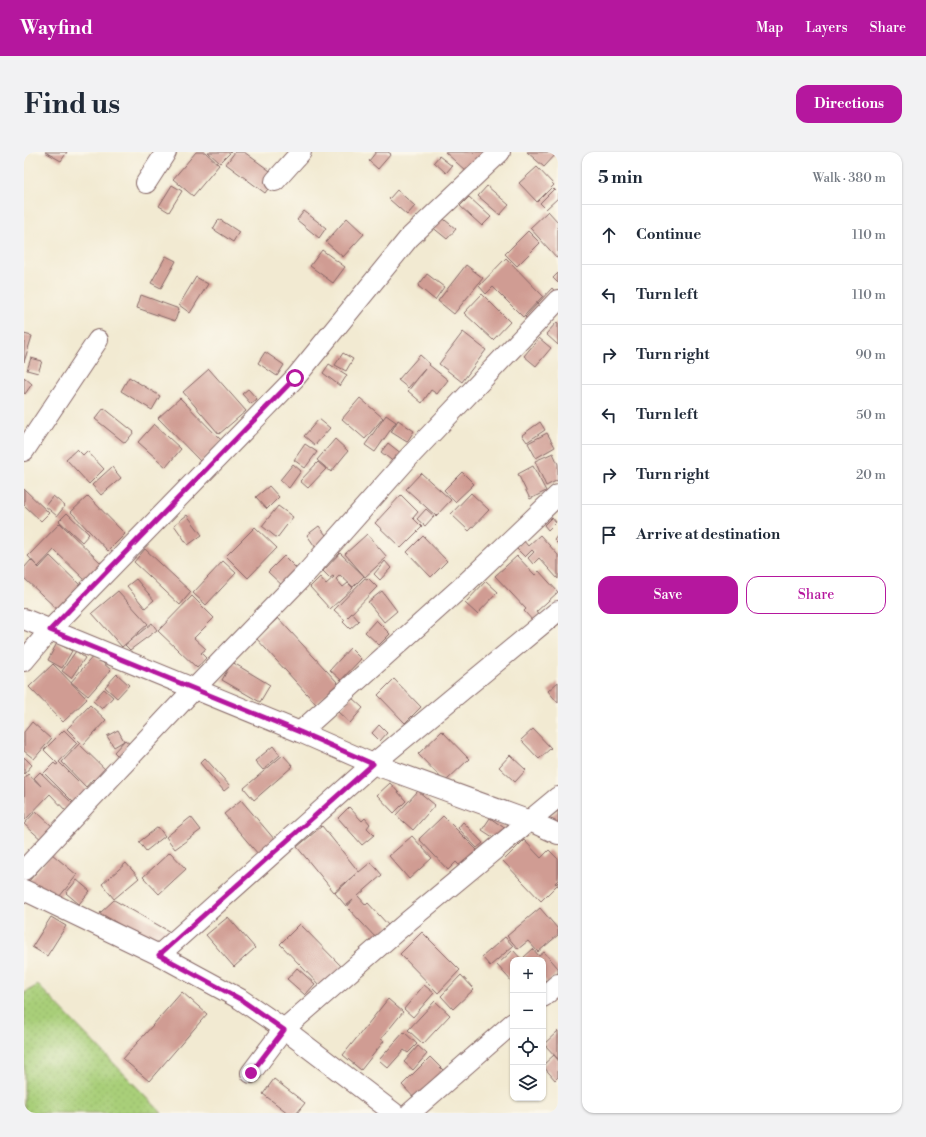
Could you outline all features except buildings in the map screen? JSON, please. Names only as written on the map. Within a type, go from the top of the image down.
[{"type":"street","points":[[146,182],[166,152]]},
{"type":"street","points":[[275,181],[301,152]]},
{"type":"street","points":[[24,661],[50,630],[295,378],[409,238],[500,152]]},
{"type":"street","points":[[24,870],[194,688],[308,571],[409,457],[558,300]]},
{"type":"street","points":[[24,451],[98,340]]},
{"type":"street","points":[[300,732],[466,582],[558,495]]},
{"type":"street","points":[[159,955],[373,764],[558,611]]},
{"type":"street","points":[[24,619],[300,732],[373,764],[530,821],[558,834]]},
{"type":"street","points":[[251,1073],[284,1030],[406,923],[558,797]]},
{"type":"street","points":[[24,890],[159,955],[240,999],[284,1030],[394,1113]]},
{"type":"street","points":[[546,994],[558,984]]},
{"type":"street","points":[[410,1113],[510,1026]]},
{"type":"green space","points":[[38,985],[162,1113],[24,1113],[24,993]]},
{"type":"route","points":[[251,1073],[284,1030],[240,999],[159,955],[373,764],[300,732],[50,630],[295,378]]}]
